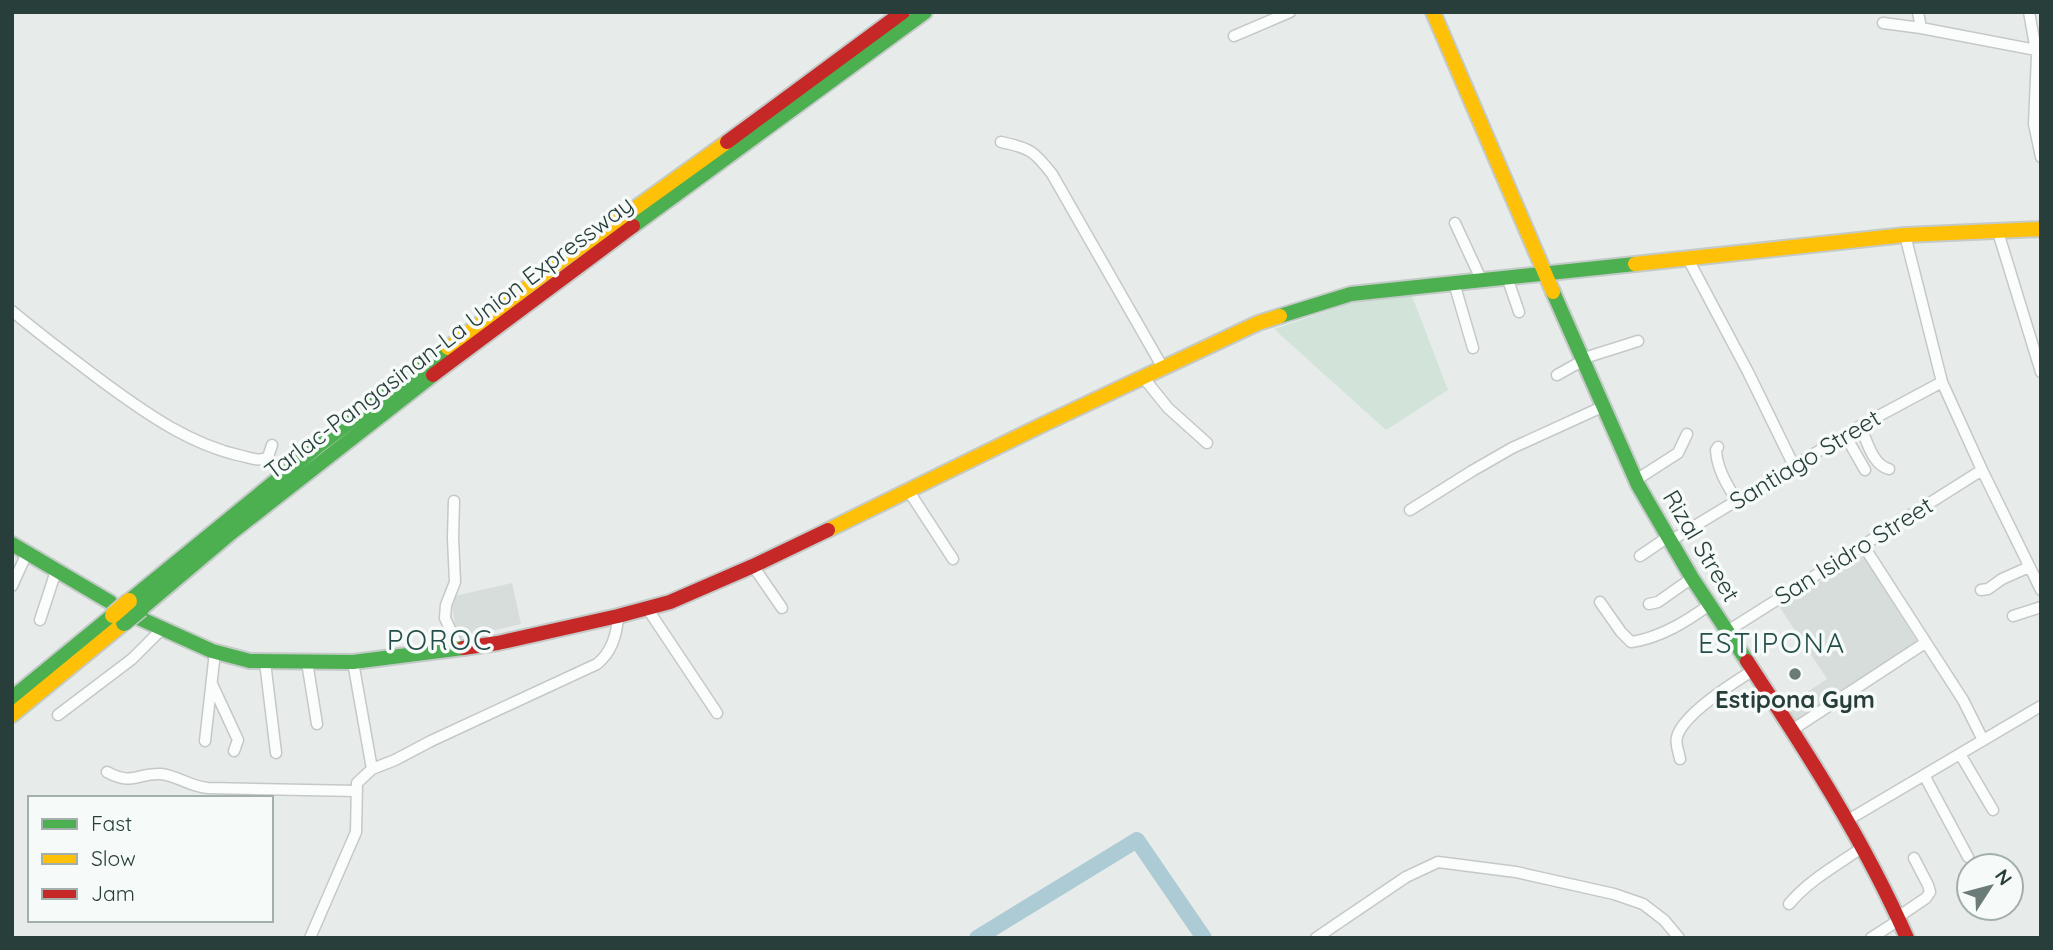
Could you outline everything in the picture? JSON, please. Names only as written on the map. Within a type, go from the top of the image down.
[{"type":"main road","name":"Tarlac-Pangasinan-La Union Expressway","points":[[12,715],[222,523],[317,447],[559,263],[903,12]]},
{"type":"main road","name":"Tarlac-Pangasinan-La Union Expressway","points":[[12,698],[569,272],[925,12]]},
{"type":"main road","name":"Rizal Street","points":[[1433,12],[1602,407],[1636,480],[1692,578],[1849,820],[1907,938]]},
{"type":"main road","points":[[19,548],[126,611],[236,659],[265,662],[353,662],[498,643],[670,601],[753,566],[1258,323],[1351,294],[1905,235],[2041,229]]},
{"type":"street","points":[[1234,36],[1290,12]]},
{"type":"street","points":[[1918,12],[1920,28]]},
{"type":"street","points":[[2029,12],[2036,50],[2034,124],[2041,157]]},
{"type":"street","points":[[1883,23],[2036,50]]},
{"type":"street","points":[[1001,142],[1035,153],[1052,174],[1163,368]]},
{"type":"street","points":[[1455,223],[1481,279]]},
{"type":"street","points":[[1998,232],[2041,372]]},
{"type":"street","points":[[1905,235],[1942,382],[2041,590]]},
{"type":"street","points":[[1688,259],[1794,466]]},
{"type":"street","points":[[1507,277],[1519,312]]},
{"type":"street","points":[[1454,283],[1473,348]]},
{"type":"street","points":[[12,312],[145,412],[190,438],[222,452],[260,460],[268,457],[272,444]]},
{"type":"street","points":[[1557,375],[1582,360],[1638,341]]},
{"type":"street","points":[[1143,377],[1168,408],[1207,443]]},
{"type":"street","name":"Santiago Street","points":[[1640,556],[1860,426],[1942,382]]},
{"type":"street","points":[[1410,510],[1512,448],[1602,407]]},
{"type":"street","points":[[1860,426],[1876,460],[1883,468],[1889,469]]},
{"type":"street","points":[[1636,480],[1678,453],[1687,434]]},
{"type":"street","points":[[1845,435],[1865,470]]},
{"type":"street","points":[[1718,447],[1716,456],[1721,473],[1737,501]]},
{"type":"street","name":"San Isidro Street","points":[[1726,632],[1982,470]]},
{"type":"street","points":[[908,491],[953,559]]},
{"type":"street","points":[[454,501],[455,582],[446,605],[445,618],[459,649]]},
{"type":"street","points":[[1863,545],[1963,700],[1983,740]]},
{"type":"street","points":[[12,586],[19,548]]},
{"type":"street","points":[[753,566],[782,608]]},
{"type":"street","points":[[1981,590],[1988,589],[2002,579],[2029,567]]},
{"type":"street","points":[[40,620],[56,571]]},
{"type":"street","points":[[1649,604],[1658,602],[1692,578]]},
{"type":"street","points":[[1600,602],[1631,642],[1668,630],[1692,618],[1709,605]]},
{"type":"street","points":[[2013,617],[2041,607]]},
{"type":"street","points":[[647,608],[716,713]]},
{"type":"street","points":[[310,938],[356,832],[356,791],[360,778],[372,769],[597,664],[608,653],[618,615]]},
{"type":"street","points":[[58,715],[132,659],[162,629]]},
{"type":"street","points":[[1792,730],[1925,643]]},
{"type":"street","points":[[205,741],[215,652]]},
{"type":"street","points":[[265,662],[276,753]]},
{"type":"street","points":[[306,662],[317,724]]},
{"type":"street","points":[[353,662],[372,769]]},
{"type":"street","points":[[1680,759],[1676,737],[1696,711],[1752,671]]},
{"type":"street","points":[[211,684],[238,740],[234,751]]},
{"type":"street","points":[[1849,820],[2041,706]]},
{"type":"street","points":[[1960,754],[1993,810]]},
{"type":"street","points":[[107,772],[123,779],[151,774],[168,775],[208,789],[356,791]]},
{"type":"street","points":[[1924,775],[1965,852]]},
{"type":"street","points":[[1789,904],[1798,893],[1827,870],[1863,848]]},
{"type":"street","points":[[1871,938],[1926,898],[1930,892],[1914,858]]},
{"type":"street","points":[[1316,938],[1406,877],[1438,862],[1516,872],[1614,894],[1643,904],[1664,920],[1679,938]]},
{"type":"shaded area","points":[[1412,296],[1448,390],[1386,430],[1274,329],[1351,303]]},
{"type":"shaded area","points":[[1863,556],[1918,643],[1794,724],[1783,708],[1827,679],[1779,606]]},
{"type":"shaded area","points":[[512,583],[521,624],[458,639],[450,597]]},
{"type":"waterway","points":[[977,938],[1137,840],[1204,938]]},
{"type":"traffic: fast","points":[[633,226],[925,12]]},
{"type":"traffic: fast","points":[[1280,316],[1351,294],[1635,264]]},
{"type":"traffic: fast","points":[[1553,292],[1638,485],[1692,578],[1747,661]]},
{"type":"traffic: fast","points":[[129,601],[317,447],[448,348]]},
{"type":"traffic: fast","points":[[141,609],[231,533],[433,375]]},
{"type":"traffic: fast","points":[[12,544],[110,602]]},
{"type":"traffic: fast","points":[[124,623],[141,609]]},
{"type":"traffic: fast","points":[[12,698],[113,615]]},
{"type":"traffic: fast","points":[[139,618],[212,651],[250,661],[353,662],[463,648]]},
{"type":"traffic: slow","points":[[1433,12],[1553,292]]},
{"type":"traffic: slow","points":[[448,348],[559,263],[727,142]]},
{"type":"traffic: slow","points":[[1635,264],[1905,235],[2041,229]]},
{"type":"traffic: slow","points":[[828,530],[1042,425],[1258,323],[1280,316]]},
{"type":"traffic: slow","points":[[113,615],[129,601]]},
{"type":"traffic: slow","points":[[12,715],[124,623]]},
{"type":"traffic: jam","points":[[727,142],[903,12]]},
{"type":"traffic: jam","points":[[433,375],[633,226]]},
{"type":"traffic: jam","points":[[463,648],[498,643],[670,602],[828,530]]},
{"type":"traffic: jam","points":[[1747,661],[1853,831],[1907,938]]},
{"type":"place","name":"Estipona Gym","points":[[1795,674]]},
{"type":"district","name":"POROC","points":[[440,640]]},
{"type":"district","name":"ESTIPONA","points":[[1772,643]]}]
